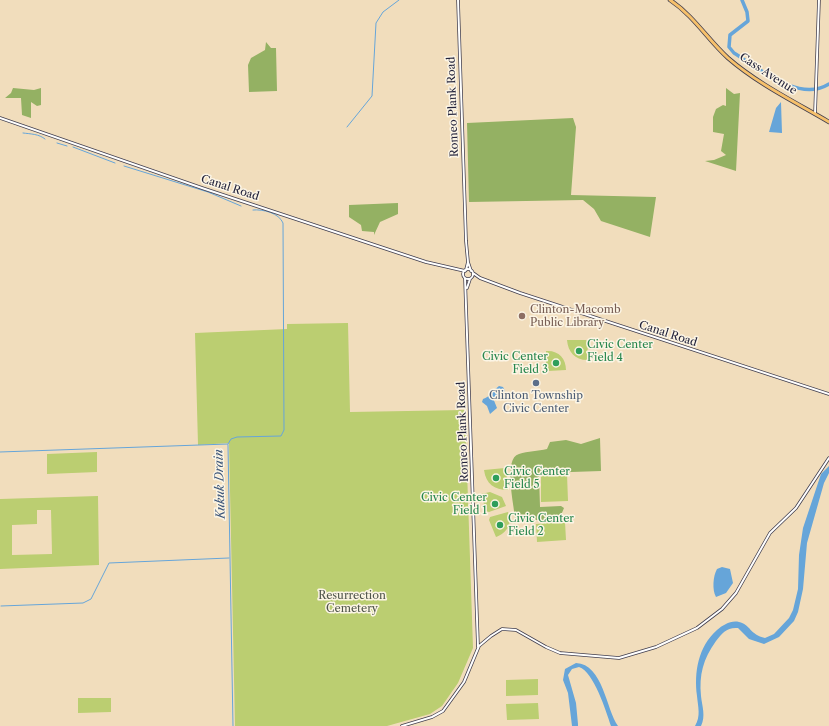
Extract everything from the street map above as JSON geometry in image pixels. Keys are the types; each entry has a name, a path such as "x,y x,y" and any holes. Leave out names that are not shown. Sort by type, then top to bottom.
{"main road":[{"name":"Cass Avenue","path":"670,0 688,14 726,56 743,71 829,122"}],"street":[{"name":"Romeo Plank Road","path":"458,0 466,241 468,262 472,272 467,288"},
{"path":"815,114 819,0"},
{"name":"Canal Road","path":"0,118 202,188 426,262 457,270 472,272 480,278 694,351 829,394"},
{"name":"Romeo Plank Road","path":"463,275 468,262"},
{"name":"Canal Road","path":"457,270 465,278 480,278"},
{"name":"Romeo Plank Road","path":"465,278 467,288 478,648"},
{"path":"402,726 432,717 445,708 464,682 478,648 497,632 509,628 560,653 619,658 656,647 691,631 711,618 733,598 749,572 766,539 774,528 796,508 829,458"}],"green space":[{"path":"266,42 271,48 276,48 277,91 249,92 248,65 251,58 265,50"},
{"path":"13,88 34,90 41,88 41,105 37,106 31,102 31,118 22,115 21,98 5,98 11,93"},
{"path":"726,88 734,94 740,93 736,171 705,161 714,160 726,155 721,151 724,134 713,132 713,117 716,109 723,105 726,106"},
{"path":"573,118 576,127 571,195 656,197 650,237 601,221 594,209 583,200 469,202 467,123"},
{"path":"398,203 398,214 380,222 374,235 374,232 362,231 361,225 349,217 349,205"},
{"name":"Resurrection Cemetery","path":"348,323 350,412 465,410 473,648 458,683 442,706 430,714 387,726 235,726 229,443 198,445 195,333 287,329 287,324"},
{"name":"Civic Center Field 4","path":"567,340 586,340 588,342 587,360 579,359 571,352"},
{"name":"Civic Center Field 3","path":"546,351 558,353 565,362 566,370 548,371 546,369"},
{"path":"600,438 601,471 542,473 539,475 540,507 561,506 564,508 559,520 517,520 515,518 510,473 511,464 514,457 522,453 547,449 550,442 566,440 581,444"},
{"path":"97,452 97,472 47,474 47,454"},
{"name":"Civic Center Field 5","path":"505,468 508,490 499,489 492,485 487,479 484,470"},
{"path":"567,474 568,501 541,502 541,475"},
{"name":"Civic Center Field 1","path":"490,492 502,497 506,506 489,512 486,511 481,494"},
{"path":"98,496 99,565 0,569 0,499","holes":["37,510 51,510 52,554 12,555 12,525 37,524"]},
{"name":"Civic Center Field 2","path":"508,512 510,520 508,527 503,533 496,537 489,520 490,517"},
{"path":"565,522 566,540 537,542 536,524"},
{"path":"538,679 538,695 506,696 506,680"},
{"path":"78,698 111,698 111,712 78,713"},
{"path":"538,703 539,719 507,720 506,704"}],"water":[{"path":"781,102 782,133 769,132 776,108"},
{"path":"499,386 503,387 505,391 493,398 497,408 490,414 487,406 482,402 483,399 488,397"},
{"path":"829,466 829,473 824,483 807,543 803,589 798,612 794,621 779,637 764,644 749,639 738,628 731,628 720,635 708,654 701,674 703,718 701,726 695,726 699,715 696,678 699,660 705,644 717,630 730,622 743,623 756,635 765,638 774,634 789,618 793,610 798,589 799,555 803,528 821,474"},
{"path":"722,567 730,569 733,583 726,593 716,597 714,587 715,575 717,569"},
{"path":"576,663 585,665 598,679 618,726 611,726 603,702 590,676 579,667 572,669 568,675 576,703 578,724 578,726 572,726 568,693 563,680 565,669"}],"waterway":[{"path":"347,127 372,96 376,23 383,12 399,0"},
{"path":"742,0 747,12 748,21 730,35 729,47 734,53 780,82 793,87 817,89 829,84"},
{"path":"23,133 38,135 45,139"},
{"path":"57,143 67,146"},
{"path":"73,147 115,163"},
{"path":"124,166 208,192 241,206"},
{"path":"228,444 231,439 237,437 281,436 284,430 283,223 278,217 270,212 253,210"},
{"name":"Kukuk Drain","path":"0,452 228,444"},
{"name":"Kukuk Drain","path":"228,445 233,726"},
{"path":"1,606 83,603 91,599 109,563 229,558"}],"place":[{"name":"Clinton-Macomb Public Library","path":"522,316"},
{"name":"Civic Center Field 4","path":"579,351"},
{"name":"Civic Center Field 3","path":"556,363"},
{"name":"Clinton Township Civic Center","path":"536,383"},
{"name":"Civic Center Field 5","path":"496,478"},
{"name":"Civic Center Field 1","path":"495,504"},
{"name":"Civic Center Field 2","path":"500,525"}]}
